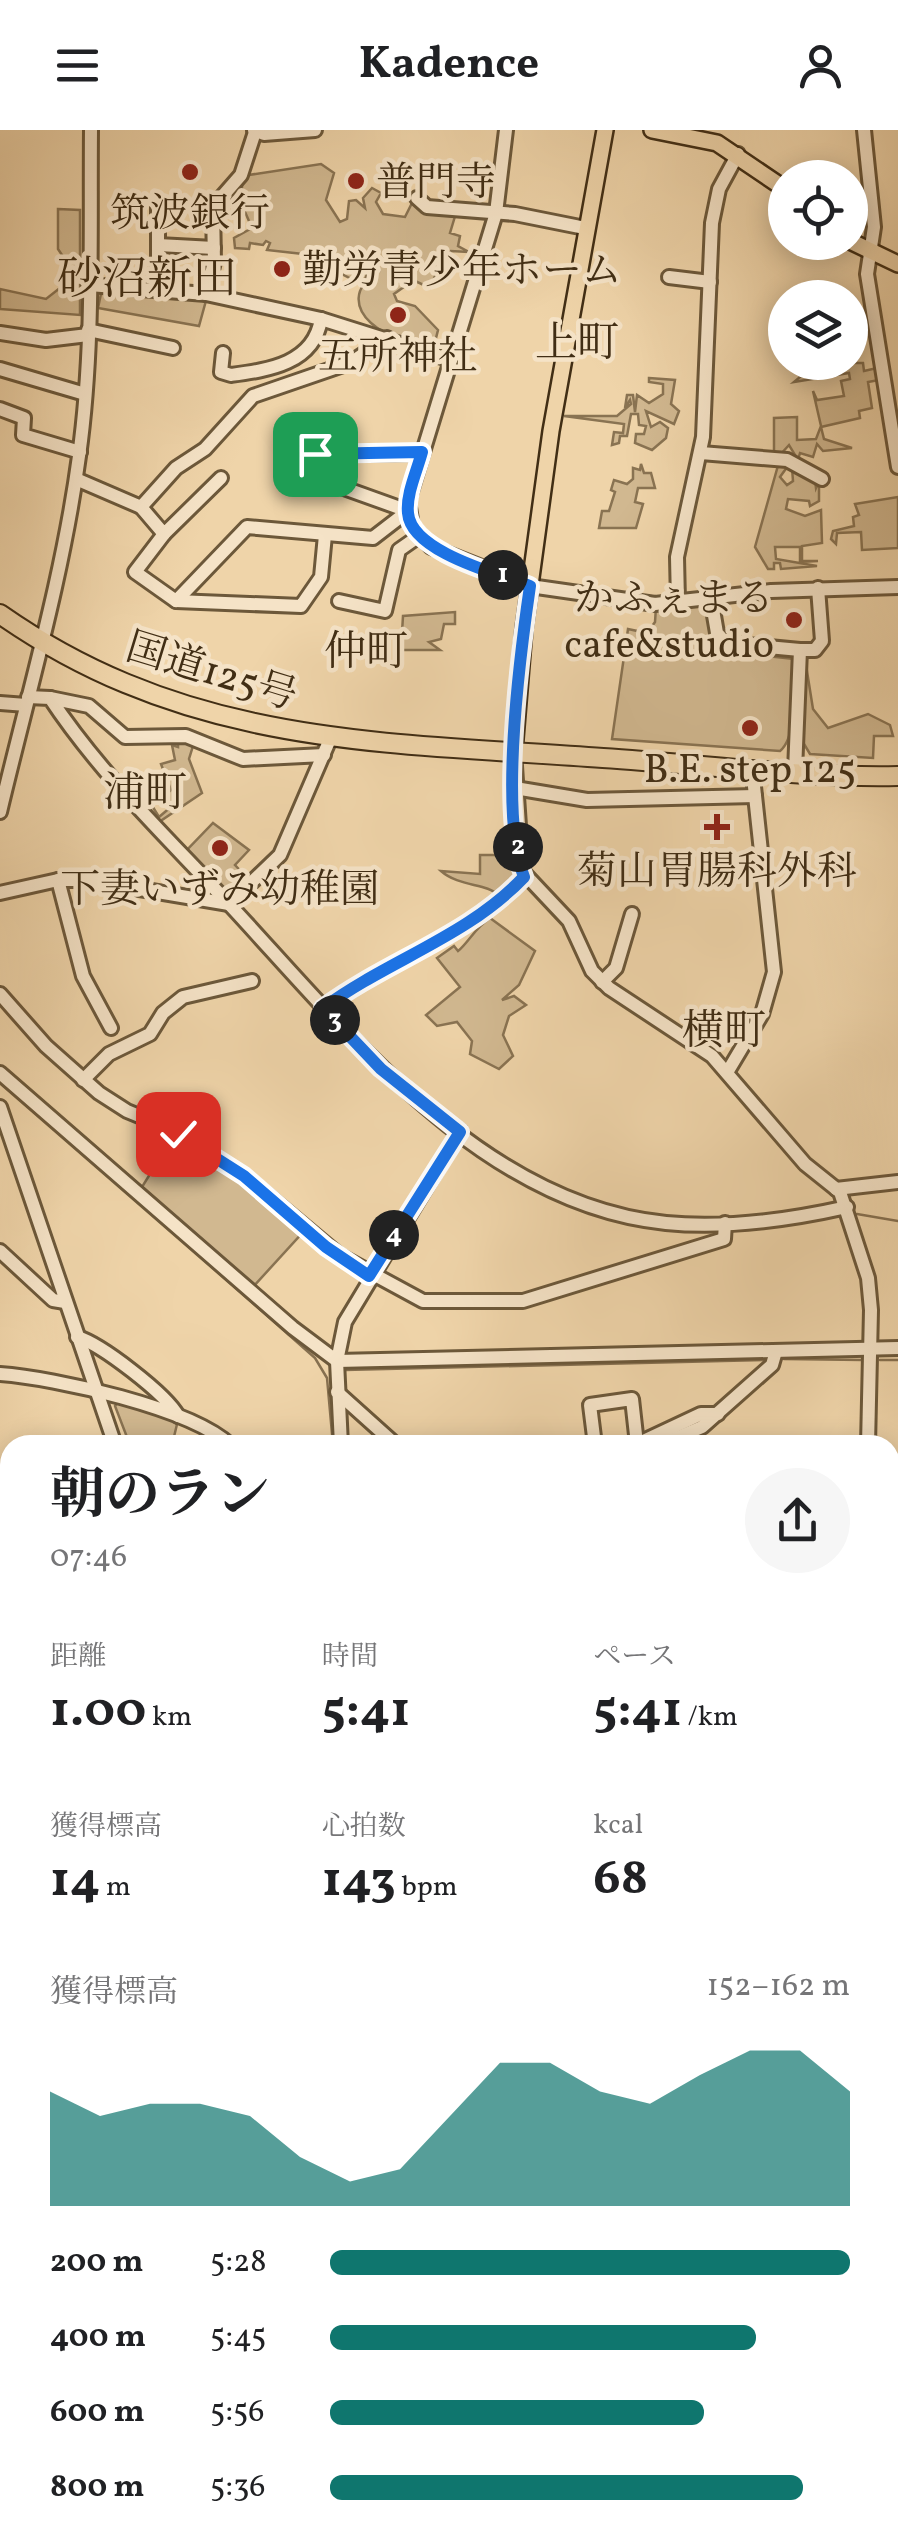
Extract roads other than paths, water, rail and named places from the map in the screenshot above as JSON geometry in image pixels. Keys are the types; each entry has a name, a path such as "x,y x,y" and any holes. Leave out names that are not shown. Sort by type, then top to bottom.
{"highway":[{"name":"国道125号","path":"0,614 42,642 170,701 327,747 514,751 898,776"}],"main road":[{"path":"514,751 530,586 584,228 605,130"},
{"path":"652,130 709,140 738,154 768,177"},
{"path":"868,253 898,264"}],"street":[{"path":"0,812 42,642 80,452 90,285 91,130"},
{"path":"206,294 214,248 214,207 241,175 255,131 315,130"},
{"path":"505,130 496,213 422,452 408,511 418,536 431,547 530,586 635,602 678,602 818,588 898,587"},
{"path":"864,130 867,160"},
{"path":"678,602 676,563 702,452 716,200 738,154"},
{"path":"868,167 873,214 868,246"},
{"path":"417,198 427,208 496,213 584,228"},
{"path":"158,203 158,290"},
{"path":"158,245 214,248"},
{"path":"868,260 898,467"},
{"path":"669,276 710,282"},
{"path":"90,285 206,294 321,319 450,360"},
{"path":"223,353 222,372 231,375 292,362 320,330 321,319"},
{"path":"0,333 46,340 88,333 173,348"},
{"path":"141,507 176,468 205,449 252,396 352,362 387,338"},
{"path":"0,369 85,394"},
{"path":"0,408 24,418 23,435 80,452"},
{"path":"294,455 422,452"},
{"path":"702,452 787,460 822,479"},
{"path":"221,478 164,534 135,572 176,601 300,606 321,577 325,535"},
{"path":"76,479 141,507 164,534"},
{"path":"330,483 408,511"},
{"path":"176,601 247,527 373,538 408,511"},
{"path":"339,601 385,612 399,550 418,536"},
{"path":"711,598 716,633 726,643 815,650 822,641 818,588"},
{"path":"795,771 800,650"},
{"path":"50,698 107,774 381,1069 514,1170 573,1199 666,1223 725,1223 847,1207"},
{"path":"0,703 50,698 89,706 130,738 186,736 243,758 327,747"},
{"path":"229,904 280,855 327,747"},
{"path":"514,751 518,854 524,877 569,922 602,982 684,1035 728,1072 789,1147 836,1189 847,1207 868,1278 868,1435"},
{"path":"728,1072 762,1014 774,976 752,768"},
{"path":"515,788 599,800 755,796"},
{"path":"323,1008 376,971 486,914 524,877"},
{"path":"0,893 58,880 126,884 229,904"},
{"path":"58,880 82,976 111,1028"},
{"path":"602,982 617,966 632,914"},
{"path":"82,1080 110,1054 155,1030 163,1013 183,997 252,981"},
{"path":"0,994 82,1080 117,1105 158,1122 244,1176 326,1247 369,1276 423,1301 523,1302 634,1264 706,1247 724,1239 725,1223"},
{"path":"0,1073 303,1337 338,1362 898,1348"},
{"path":"0,1106 111,1435"},
{"path":"340,1435 339,1338 369,1276 460,1132"},
{"path":"836,1189 898,1182"},
{"path":"0,1251 53,1300 65,1302"},
{"path":"77,1337 93,1343 150,1387 178,1416"},
{"path":"685,1435 702,1428 772,1365 776,1351"},
{"path":"0,1374 96,1393 178,1416 212,1435"},
{"path":"337,1392 385,1435"},
{"path":"594,1435 590,1405 632,1399 635,1435"},
{"path":"656,1435 701,1414 718,1414"}],"waterway":[{"path":"150,830 179,861"},
{"path":"272,961 375,1075 429,1117"},
{"path":"92,1161 315,1358 327,1378 332,1435"},
{"path":"494,1165 521,1181"},
{"path":"546,1194 580,1208"},
{"path":"857,1214 898,1221"},
{"path":"646,1225 667,1229"},
{"path":"784,1359 863,1360"},
{"path":"345,1370 768,1360"},
{"path":"880,1360 898,1360"}],"place":[{"name":"筑波銀行","path":"190,172"},
{"name":"普門寺","path":"356,181"},
{"name":"勤労青少年ホーム","path":"282,269"},
{"name":"五所神社","path":"398,315"},
{"name":"かふぇまる cafe&studio","path":"794,620"},
{"name":"B.E. step 125","path":"750,728"},
{"name":"菊山胃腸科外科","path":"717,827"},
{"name":"下妻いずみ幼稚園","path":"220,848"}],"district":[{"name":"砂沼新田","path":"147,277"},
{"name":"上町","path":"577,341"},
{"name":"仲町","path":"366,650"},
{"name":"浦町","path":"145,791"},
{"name":"横町","path":"724,1029"}]}
